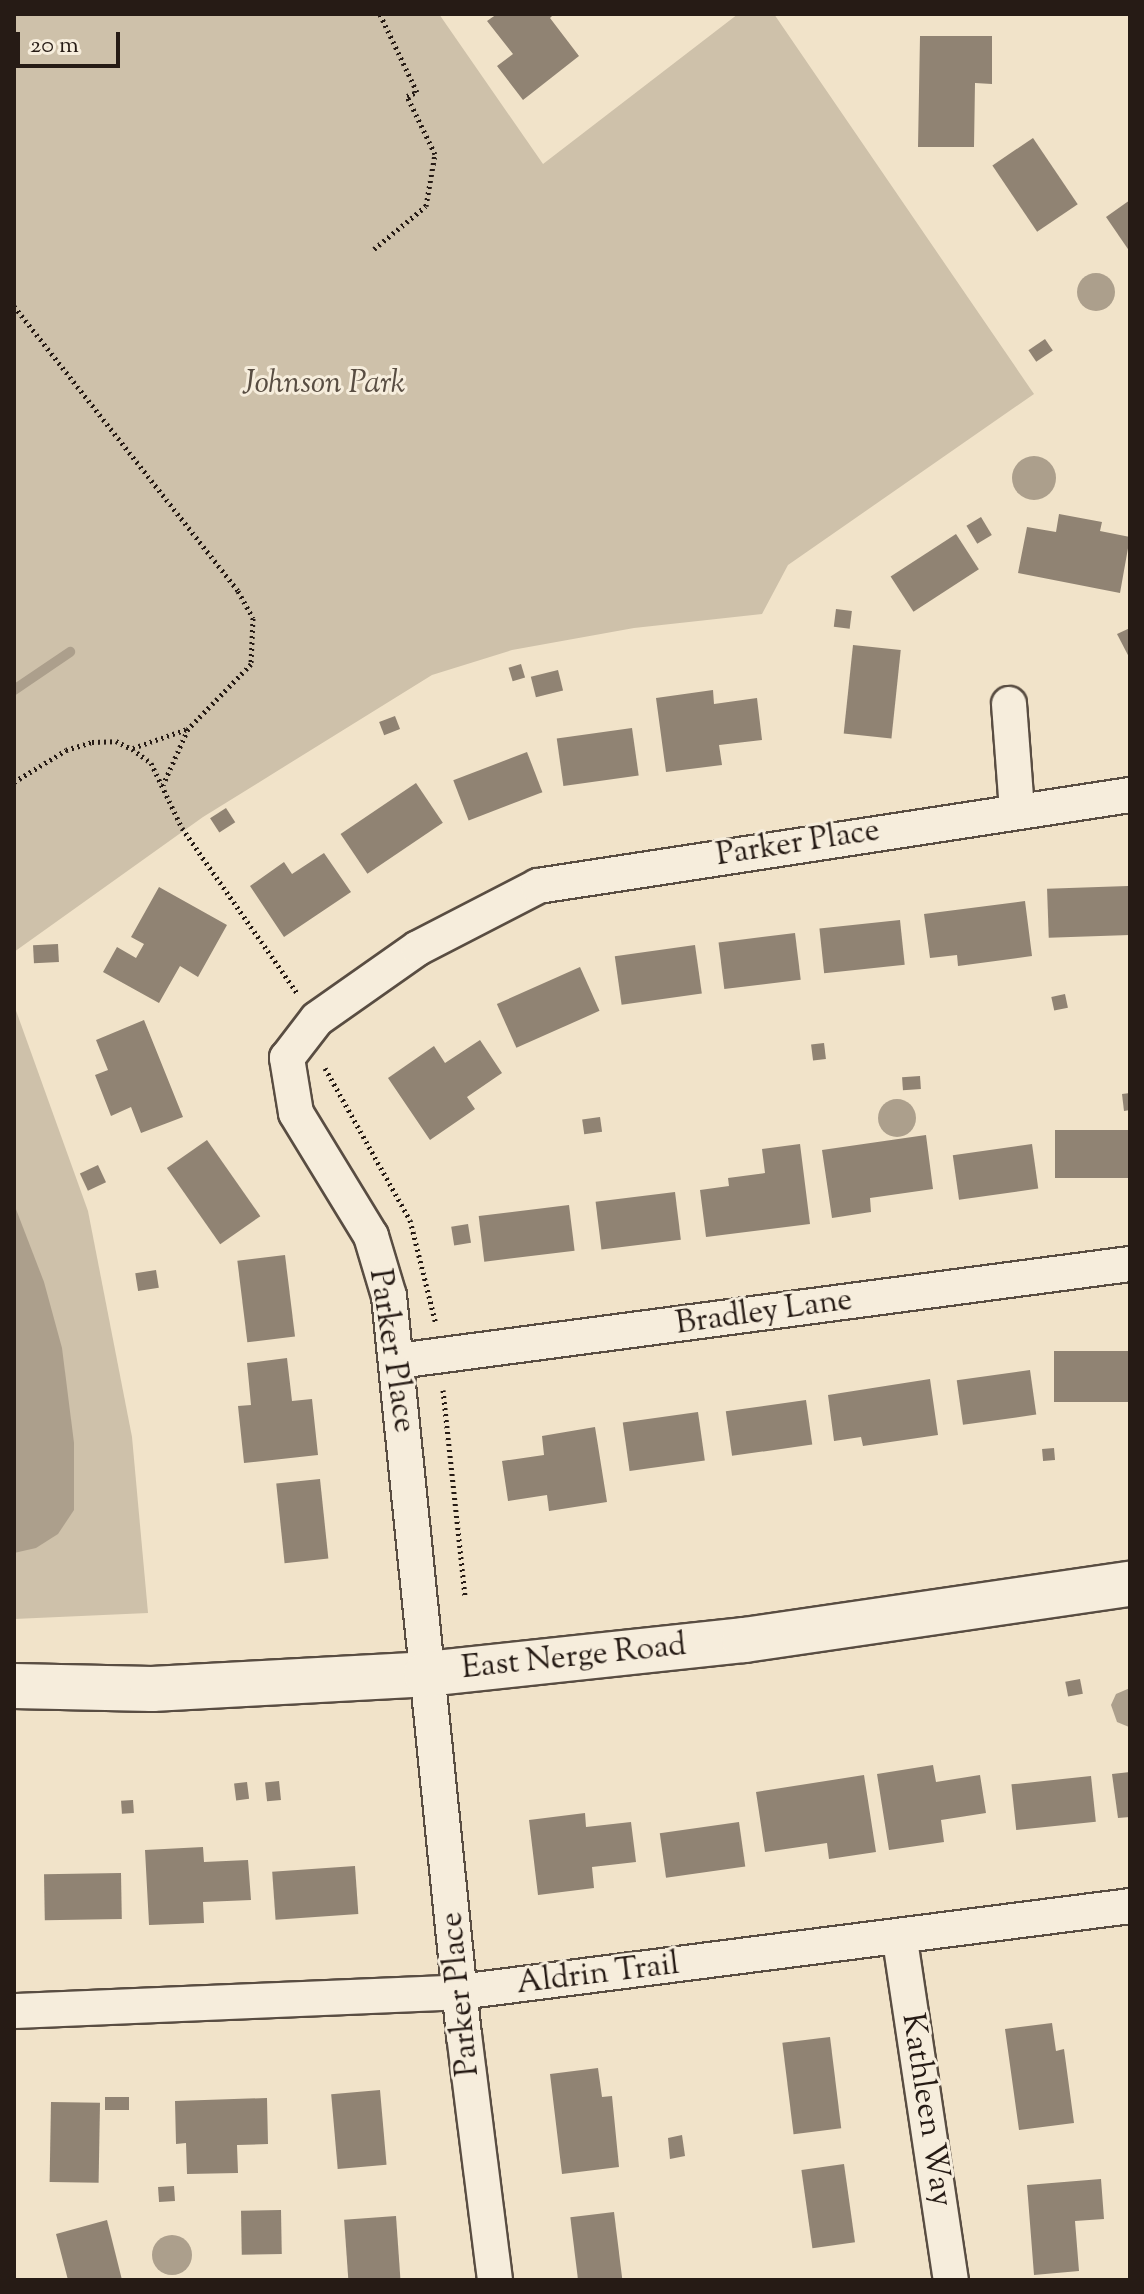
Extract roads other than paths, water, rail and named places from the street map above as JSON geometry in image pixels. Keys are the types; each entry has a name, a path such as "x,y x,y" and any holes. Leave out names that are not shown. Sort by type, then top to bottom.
{"main road":[{"name":"East Nerge Road","path":"14,1686 152,1689 426,1674 744,1640 1130,1584"}],"street":[{"path":"1009,704 1017,810"},
{"name":"Parker Place","path":"495,2280 460,1992 389,1296 371,1236 296,1113 287,1058 317,1019 418,948 538,886 1130,795"},
{"name":"Bradley Lane","path":"398,1361 1130,1264"},
{"name":"Aldrin Trail","path":"14,2011 460,1992 900,1940 1130,1906"},
{"name":"Kathleen Way","path":"900,1940 951,2280"}],"waterway":[{"path":"14,690 70,652"}],"park label":[{"name":"Johnson Park","path":"324,384"}]}
